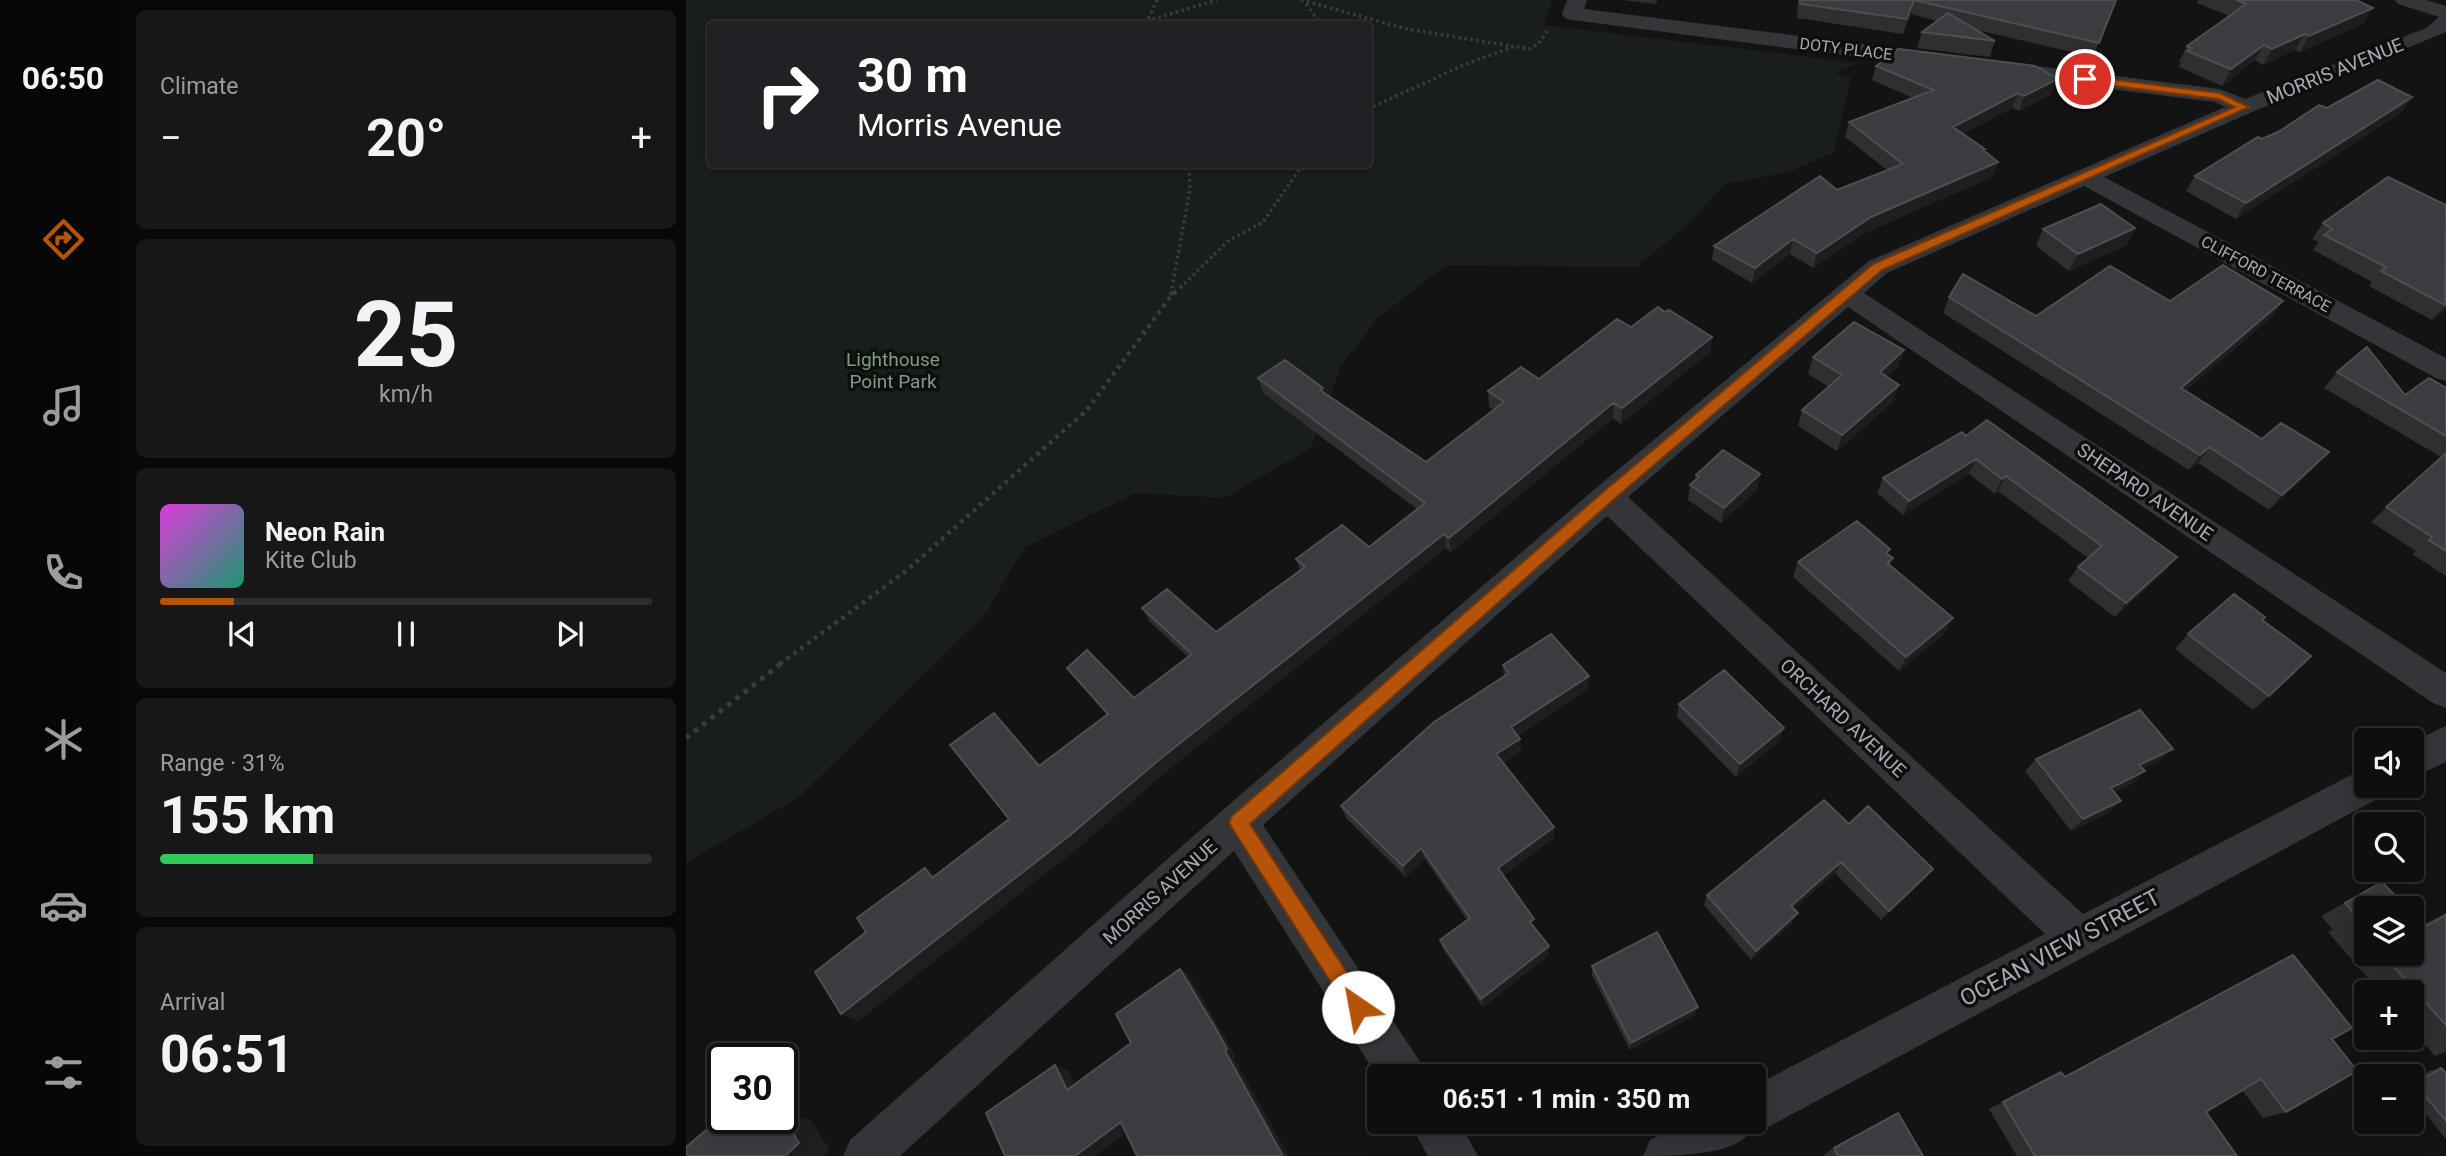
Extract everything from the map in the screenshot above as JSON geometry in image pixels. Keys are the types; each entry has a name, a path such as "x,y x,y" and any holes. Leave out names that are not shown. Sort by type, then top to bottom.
{"street":[{"path":"2405,0 2446,13"},
{"name":"DOTY PLACE","path":"1574,7 1958,63"},
{"name":"MORRIS AVENUE","path":"866,1156 1238,822 1607,497 1878,267 2244,107 2433,32 2446,22"},
{"path":"1986,67 2220,96 2244,107"},
{"name":"CLIFFORD TERRACE","path":"2086,177 2446,371"},
{"name":"SHEPARD AVENUE","path":"1845,293 2446,692"},
{"name":"ORCHARD AVENUE","path":"1607,497 2079,938"},
{"path":"2424,755 2446,743"},
{"name":"OCEAN VIEW STREET","path":"1766,1104 2354,792"},
{"path":"1238,822 1395,1064"},
{"path":"1440,1134 1455,1156"},
{"path":"1666,1156 1708,1134"}],"path":[{"path":"1148,21 1157,0"},
{"path":"1153,21 1217,0"},
{"path":"1301,0 1407,29 1529,49 1538,44 1544,33 1574,7"},
{"path":"1306,3 1319,21"},
{"path":"1372,107 1453,70 1515,46"},
{"path":"1171,296 1190,189 1189,168"},
{"path":"686,738 750,686 906,571 1087,410 1171,296 1228,241 1263,222 1300,168"}],"green space":[{"name":"Lighthouse Point Park","path":"686,0 1552,0 1544,25 1858,63 1835,73 1851,77 1834,152 1790,172 1725,184 1692,220 1637,267 1446,265 1378,318 1341,366 1311,448 1224,498 1135,493 1024,548 986,613 799,797 686,863"}],"building":[{"path":"1800,0 1914,0 1907,19 1800,4"},
{"path":"1914,0 2116,0 2099,43"},
{"path":"2236,0 2356,0 2373,8 2272,49 2264,45 2231,69 2187,51 2191,48 2187,46 2246,4"},
{"path":"1948,13 1995,41 1922,32"},
{"path":"1899,49 2035,66 2058,79 2024,96 2018,93 1953,127 1985,149 1983,150 1998,162 1871,217 1817,253 1793,239 1755,268 1714,246 1820,176 1837,190 1903,164 1849,122 1934,90 1876,66"},
{"path":"2378,80 2412,97 2246,203 2195,176 2258,137 2262,139 2280,131 2319,105 2327,108"},
{"path":"2388,177 2446,205 2445,305 2381,271 2386,267 2324,235 2332,229 2323,223"},
{"path":"2101,204 2135,228 2078,254 2043,229"},
{"path":"2223,265 2283,301 2181,388 2262,439 2281,423 2329,452 2282,495 2209,447 2200,455 1949,297 1963,274 2036,316 2110,266 2170,301"},
{"path":"1658,307 1665,312 1669,310 1712,337 1622,408 1613,403 1449,538 1444,534 1160,759 1069,836 841,1014 815,972 866,932 857,918 925,868 932,878 1009,819 950,745 994,713 1039,766 1108,714 1067,668 1087,650 1134,698 1192,654 1142,608 1167,589 1216,632 1305,567 1296,559 1342,525 1369,547 1425,503 1258,378 1285,360 1323,388 1320,390 1426,462 1504,402 1488,391 1521,367 1539,379 1617,319 1631,327"},
{"path":"1854,322 1904,350 1880,372 1899,385 1842,435 1802,410 1842,375 1813,357"},
{"path":"2367,347 2405,395 2429,378 2446,388 2446,436 2337,372"},
{"path":"1987,420 2177,557 2126,603 2078,567 2102,546 2006,476 2002,479 1976,459 1909,501 1883,478 1962,432 1966,436"},
{"path":"1723,450 1760,474 1724,508 1690,485 1699,477 1696,475"},
{"path":"2446,453 2446,551 2429,540 2432,537 2386,507"},
{"path":"1857,521 1890,549 1886,553 1893,558 1887,563 1953,618 1906,657 1798,562"},
{"path":"2234,594 2265,617 2262,620 2311,656 2269,696 2188,634"},
{"path":"1551,634 1589,676 1511,727 1520,739 1496,754 1554,827 1498,868 1534,919 1530,922 1549,946 1481,999 1440,940 1470,918 1421,848 1403,866 1341,806 1434,722 1509,673 1503,665"},
{"path":"1724,670 1784,728 1740,764 1679,704"},
{"path":"2140,710 2173,749 2139,765 2145,771 2111,788 2121,801 2083,819 2036,759"},
{"path":"1824,800 1849,824 1868,806 1933,869 1889,911 1841,862 1791,906 1798,913 1756,951 1707,895"},
{"path":"2382,882 2395,896 2357,896"},
{"path":"2354,898 2354,914 2345,903"},
{"path":"2446,915 2446,1025 2424,1001 2424,980 2405,980 2393,966 2424,966 2424,927"},
{"path":"1657,932 1698,1007 1631,1043 1592,966"},
{"path":"2293,955 2352,1028 2332,1039 2354,1067 2354,1073 2286,1112 2261,1079 2206,1112 2237,1156 2035,1156 2003,1102 2061,1072 2065,1077"},
{"path":"1180,969 1216,1029 1227,1049 1225,1051 1283,1156 1137,1156 1121,1122 1075,1156 1005,1156 986,1113 1055,1065 1067,1090 1131,1043 1116,1014"},
{"path":"2441,1068 2446,1073 2446,1121 2424,1095 2424,1078"},
{"path":"1898,1113 1923,1156 1838,1156 1834,1148"},
{"path":"707,1129 707,1134 793,1134 799,1143 785,1156 686,1156 686,1147"}],"route":[{"path":"1358,1007 1238,822 1607,497 1878,267 2244,107 2220,96 2085,79"}]}
